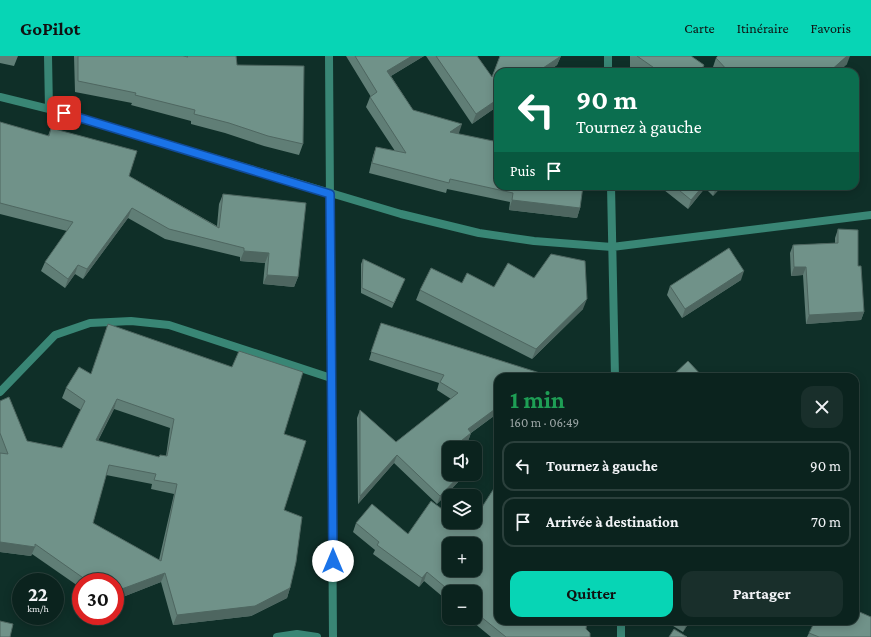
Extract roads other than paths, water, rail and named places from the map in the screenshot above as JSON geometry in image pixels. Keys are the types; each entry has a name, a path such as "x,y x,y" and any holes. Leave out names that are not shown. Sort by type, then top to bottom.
{"street":[{"path":"48,56 49,109"},
{"path":"329,56 334,637"},
{"path":"608,56 608,68"},
{"path":"0,96 49,109 401,214 479,233 534,241 612,247 871,215"},
{"path":"611,190 615,373"},
{"path":"0,392 55,335 90,324 131,321 169,324 331,378"},
{"path":"621,625 621,637"},
{"path":"277,637 297,634 317,637"}]}
